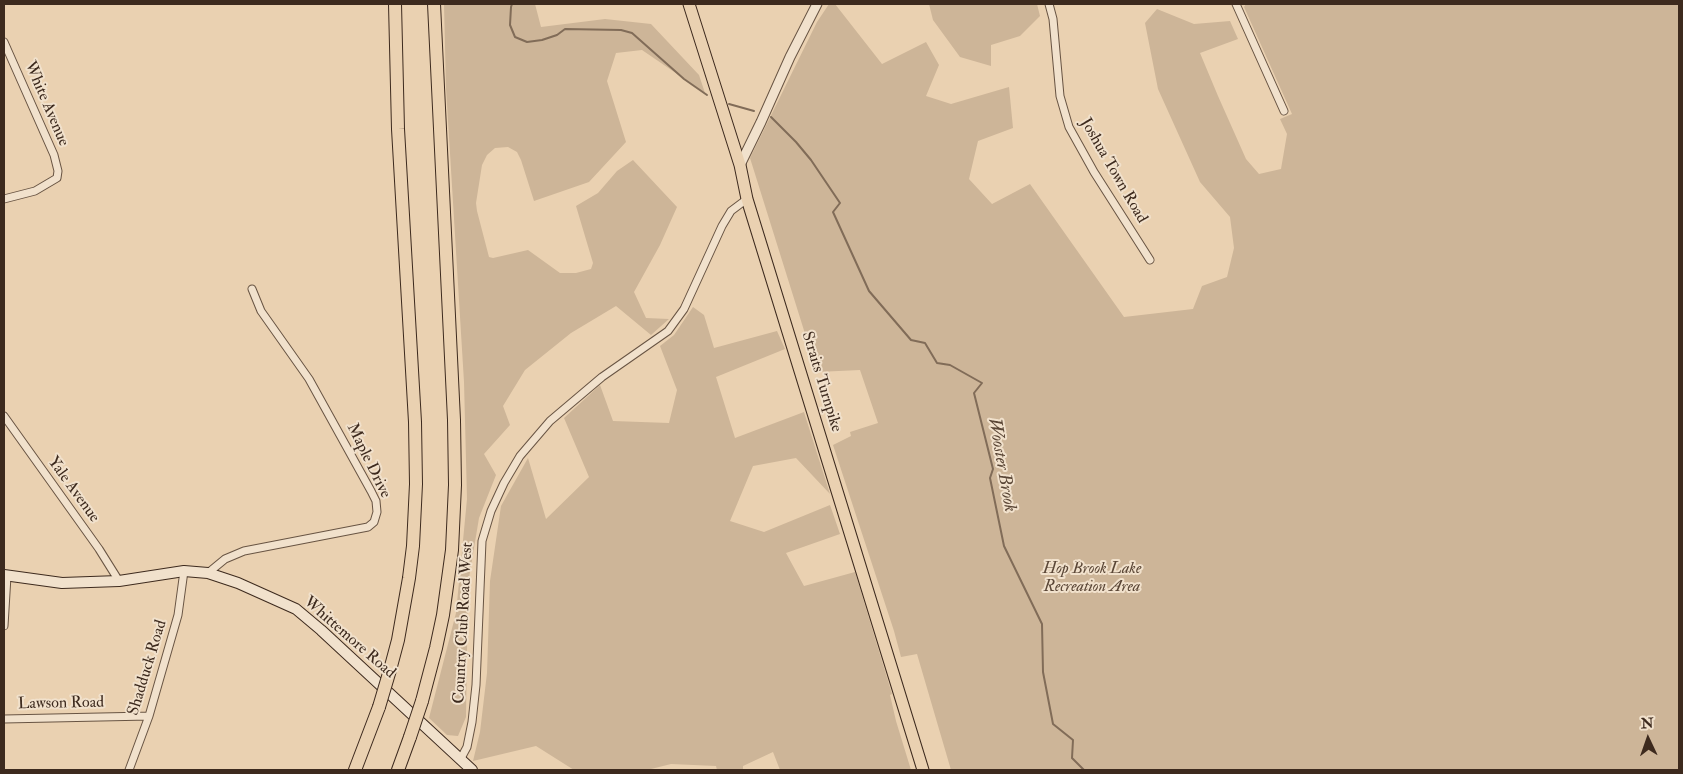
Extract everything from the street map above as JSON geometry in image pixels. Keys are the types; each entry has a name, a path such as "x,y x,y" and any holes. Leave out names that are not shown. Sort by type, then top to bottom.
{"highway":[{"path":"355,770 379,707 398,640 413,538 416,484 413,391 398,129 395,4"},
{"path":"398,770 422,701 443,615 452,550 456,485 434,4"}],"main road":[{"name":"Straits Turnpike","path":"689,4 740,165 747,199 923,770"},
{"name":"Whittemore Road","path":"6,576 62,583 119,581 184,572 208,574 238,583 296,610 355,660 472,770"}],"street":[{"path":"740,165 817,4"},
{"name":"Joshua Town Road","path":"1049,4 1053,19 1060,96 1069,127 1094,172 1150,260"},
{"path":"1236,4 1284,111"},
{"name":"White Avenue","path":"4,42 54,155 58,171 57,178 35,191 4,200"},
{"name":"Country Club Road West","path":"460,760 467,747 475,694 482,541 491,511 504,483 520,456 550,421 602,376 668,331 684,309 722,226 731,211 747,199"},
{"name":"Maple Drive","path":"208,574 225,559 244,551 368,526 374,522 377,512 376,501 371,491 309,379 261,311 252,289"},
{"name":"Yale Avenue","path":"4,416 99,549 119,581"},
{"name":"Shadduck Road","path":"129,770 149,716 178,615 184,572"},
{"path":"4,626 6,576"},
{"name":"Lawson Road","path":"4,719 149,716"}],"green space":[{"path":"444,4 535,4 541,27 605,19 651,24 699,75 705,93 642,50 616,53 607,81 626,142 589,182 534,201 517,152 508,147 495,148 487,155 482,165 476,203 489,257 493,258 528,250 560,273 576,273 591,269 593,263 576,206 598,193 617,171 633,160 677,207 660,245 634,292 646,318 669,319 651,335 616,306 571,333 525,370 503,406 510,425 484,454 496,475 479,518 468,584 466,717 458,736 447,735 429,718 456,613 467,499 464,382 446,88"},
{"name":"Hop Brook Lake Recreation Area","path":"829,4 835,4 882,64 926,42 939,65 926,96 951,104 1009,87 1013,128 978,141 969,179 992,204 1030,184 1124,317 1193,309 1202,286 1227,277 1234,248 1230,217 1200,182 1158,89 1145,23 1157,9 1194,24 1230,21 1238,39 1200,53 1246,159 1259,174 1281,169 1287,134 1280,119 1292,114 1244,7 1246,4 1679,4 1679,770 951,770 917,654 901,657 833,445 851,436 850,432 878,423 860,370 817,372 750,158 817,22"},
{"path":"929,4 1037,4 1040,16 1020,36 991,45 991,66 960,57 933,20"},
{"path":"693,307 704,315 714,348 777,331 785,349 716,377 735,438 804,412 830,494 796,458 753,466 730,521 764,532 830,505 840,534 786,553 804,586 855,572 892,694 890,695 896,721 911,770 780,770 773,752 743,766 743,770 717,770 716,766 671,764 647,770 574,770 536,746 473,761 480,732 487,673 490,581 501,506 528,458 546,519 589,477 564,418 600,385 613,421 669,423 677,390 660,346 674,335"}],"waterway":[{"name":"Wooster Brook","path":"512,4 510,25 515,37 527,42 542,40 557,35 565,29 621,30 632,33 684,79 707,95"},
{"name":"Wooster Brook","path":"729,104 754,111"},
{"name":"Wooster Brook","path":"771,117 811,160 840,203 833,212 869,291 911,340 925,343 937,363 950,365 982,383 974,393 993,469 990,478 1004,546 1042,624 1043,672 1053,724 1073,740 1072,758 1084,770"}]}
